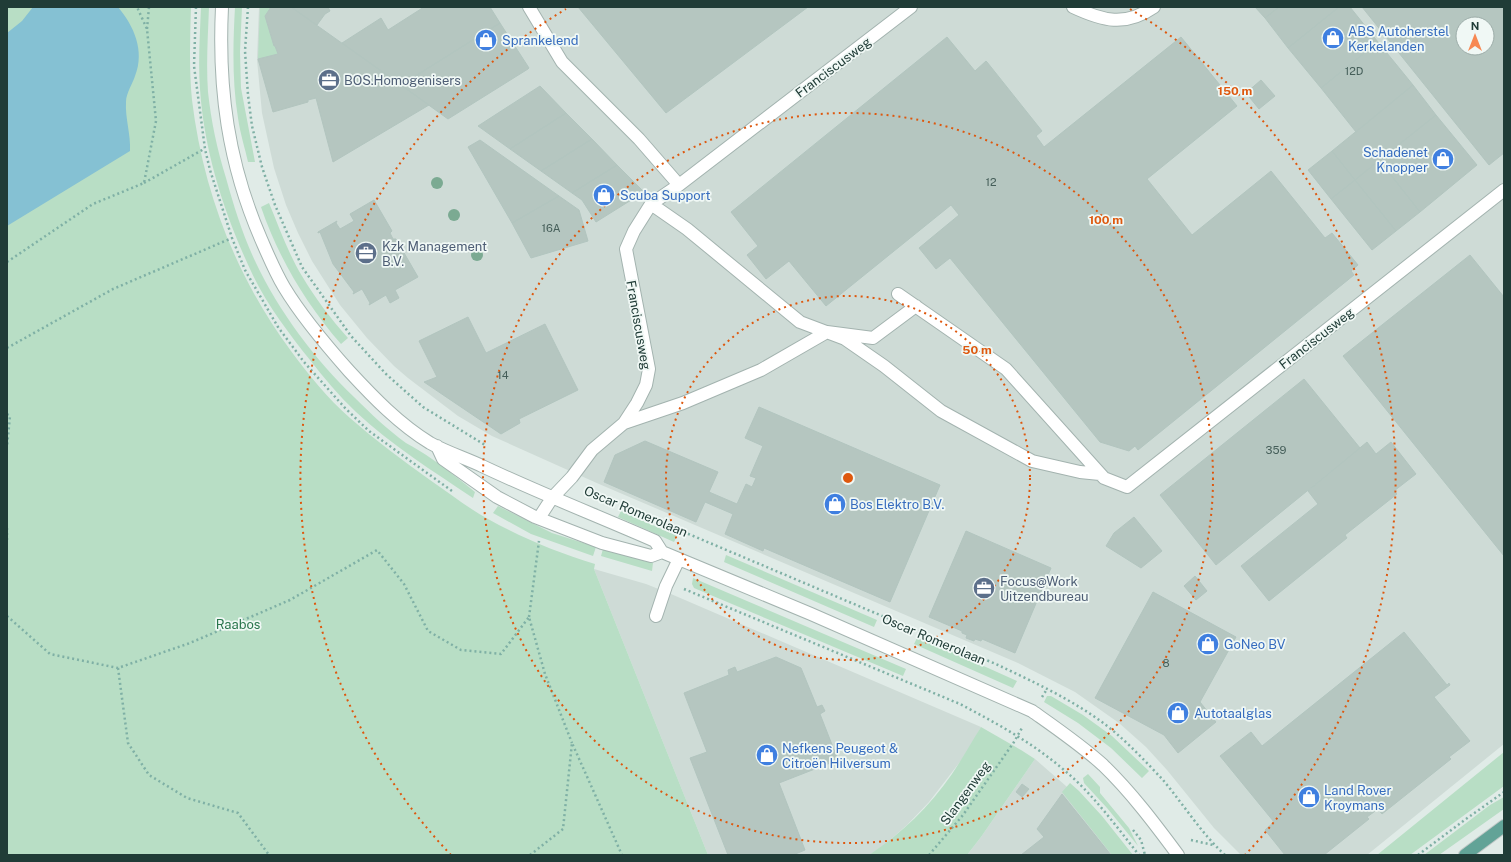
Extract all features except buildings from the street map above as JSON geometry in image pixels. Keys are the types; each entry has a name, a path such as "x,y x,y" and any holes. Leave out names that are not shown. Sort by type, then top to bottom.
{"main road":[{"path":"1464,855 1504,826"}],"street":[{"name":"Oscar Romerolaan","path":"222,7 221,69 228,133 244,197 274,268 295,304 330,350 381,405 431,444 552,498 655,541 662,552 819,617 1032,710 1103,765 1136,801 1178,855"},
{"path":"529,7 562,62 639,139 679,185"},
{"name":"Franciscusweg","path":"539,518 552,498 572,477 592,450 624,423 638,403 646,385 649,369 626,249 634,231 651,204 679,185 911,7"},
{"path":"1073,7 1100,18 1112,20 1135,17 1154,7"},
{"name":"Franciscusweg","path":"1100,474 1104,478 1127,487 1504,190"},
{"path":"651,204 687,229 800,322 845,339 884,366 941,411 1032,461 1080,472 1100,474"},
{"path":"898,294 1006,369 1100,474"},
{"path":"624,423 683,403 761,370 827,332 873,338 916,306"},
{"name":"Oscar Romerolaan","path":"437,446 443,459 497,497 539,518 602,543 651,556 662,552"},
{"path":"656,616 666,586 679,559"},
{"name":"Oscar Romerolaan","path":"1164,836 1187,855"}],"path":[{"path":"136,7 147,29"},
{"path":"144,183 156,121 147,29 149,7"},
{"path":"248,7 245,51 252,126 262,167 275,206 302,267 351,336 386,374 423,407 486,446"},
{"path":"7,262 93,204 144,183 205,149"},
{"path":"7,348 113,289 232,238"},
{"path":"7,414 10,416 7,447"},
{"name":"Oscar Romerolaan","path":"663,523 998,665 1047,689 1084,711 1118,735 1163,781 1214,845 1225,855"},
{"path":"7,528 7,543"},
{"path":"538,541 529,617 545,674 572,743 622,855"},
{"path":"7,616 50,654 118,668 190,643 290,600 377,550 404,584 428,631 461,650 501,654 529,617"},
{"path":"118,668 128,743 149,775 187,798 238,813 269,855"},
{"name":"Slangenweg","path":"929,855 963,815 1014,742"},
{"path":"530,855 563,829 572,743"},
{"path":"1418,855 1504,792"}],"shaded area":[{"path":"259,7 1504,7 1504,744 1367,855 1241,855 1214,828 1167,770 1146,747 1119,723 1075,692 1018,663 599,484 492,436 458,416 394,366 367,338 340,305 312,261 286,205 274,168 262,113 257,60"},
{"path":"594,569 646,584 671,594 981,727 966,754 929,802 907,825 883,846 869,855 708,855"},
{"path":"1035,759 1066,786 1125,855 967,855"}],"green space":[{"name":"Raabos","path":"7,7 191,7 191,88 197,134 204,167 225,232 238,263 271,323 304,368 334,403 359,426 399,457 488,519 540,544 595,564 594,569 708,855 7,855"},
{"path":"201,7 209,7 207,60 208,92 217,146 239,221 251,253 265,281 275,299 299,334 340,383 393,433 438,463 475,492 473,498 383,436 350,406 326,380 301,349 262,293 241,248 224,204 206,135 200,89 199,58"},
{"path":"235,7 242,7 240,52 241,88 255,162 248,162 236,104 234,62"},
{"path":"260,7 271,7 265,16 278,54 258,59"},
{"path":"269,203 288,249 302,276 335,323 348,338 341,344 316,313 285,262 261,207"},
{"path":"498,506 552,533 596,547 593,556 531,534 493,513"},
{"path":"621,511 677,536 674,542 618,517"},
{"path":"603,549 653,563 652,571 601,556"},
{"path":"726,555 877,620 874,627 724,562"},
{"path":"693,578 906,669 903,676 694,588 692,584"},
{"path":"917,638 928,641 1017,681 1013,688 914,644"},
{"path":"1047,696 1051,696 1083,715 1112,736 1149,771 1142,778 1111,748 1078,723 1044,702"},
{"path":"981,727 1035,759 967,855 869,855 904,829 925,808 952,774"},
{"path":"1504,752 1504,786 1410,855 1377,855"},
{"path":"1088,774 1100,787 1100,793 1129,828 1138,846 1084,783 1083,778"},
{"path":"1070,783 1102,816 1133,855 1112,855 1062,792"},
{"path":"1504,797 1504,809 1439,855 1424,855 1490,805"}],"water":[{"path":"33,7 118,7 124,14 136,39 139,57 138,67 126,99 130,151 7,226 7,33 22,21"}],"place":[{"name":"ABS Autoherstel Kerkelanden","path":"1333,38"},
{"name":"Sprankelend","path":"486,40"},
{"name":"BOS.Homogenisers","path":"329,80"},
{"name":"Schadenet Knopper","path":"1443,159"},
{"name":"Scuba Support","path":"604,195"},
{"name":"Kzk Management B.V.","path":"366,253"},
{"name":"Bos Elektro B.V.","path":"835,504"},
{"name":"Focus@Work Uitzendbureau","path":"984,588"},
{"name":"GoNeo BV","path":"1208,644"},
{"name":"Autotaalglas","path":"1178,713"},
{"name":"Nefkens Peugeot & Citroën Hilversum","path":"767,755"},
{"name":"Land Rover Kroymans","path":"1309,797"}]}
